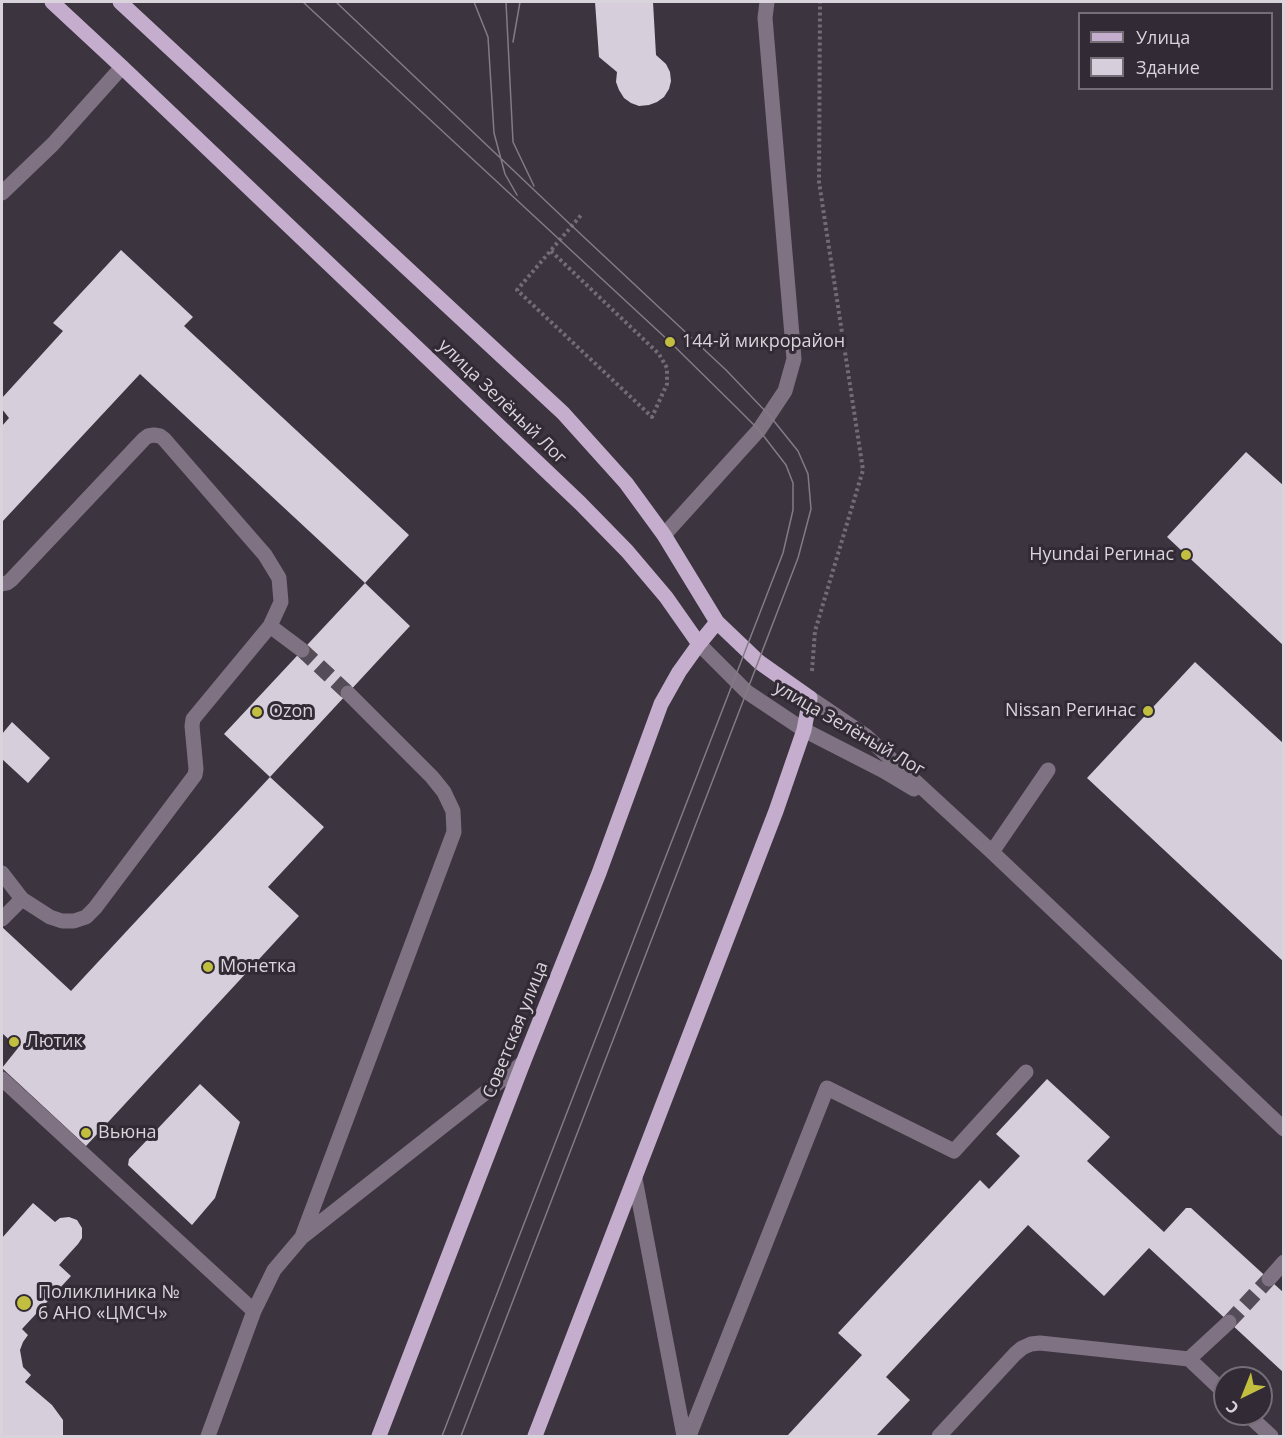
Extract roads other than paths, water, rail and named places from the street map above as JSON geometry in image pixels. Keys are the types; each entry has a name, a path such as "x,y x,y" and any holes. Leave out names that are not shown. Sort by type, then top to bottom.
{"main road":[{"name":"улица Зелёный Лог","path":"52,2 580,503 660,589 699,644"},
{"name":"улица Зелёный Лог","path":"120,2 563,413 626,483 664,535 717,622 759,662 810,698"},
{"name":"Советская улица","path":"379,1437 599,873 661,704 679,672 717,622"},
{"path":"536,1437 776,811 804,730 810,698"}],"street":[{"path":"664,535 759,430 785,391 794,359 765,18 767,2"},
{"path":"2,193 53,144 123,67"},
{"path":"2,584 11,580 144,439 154,435 164,439 265,555 279,578 280,602 270,626 195,716 192,726 195,775 86,917 74,921 62,921 50,917 22,899 2,873"},
{"path":"270,626 302,650"},
{"name":"улица Зелёный Лог","path":"699,644 747,692 804,730 884,771 940,804"},
{"path":"302,1237 454,832 453,811 444,792 432,777 348,693"},
{"name":"улица Зелёный Лог","path":"810,698 866,736 1284,1129"},
{"path":"992,852 1048,770"},
{"path":"2,919 22,899"},
{"path":"208,1437 254,1311 274,1270 302,1237 523,1063"},
{"path":"686,1437 827,1088 954,1151 1026,1072"},
{"path":"2,1079 254,1311"},
{"path":"635,1179 686,1437"},
{"path":"1269,1279 1284,1262"},
{"path":"1189,1359 1229,1322"},
{"path":"939,1437 1015,1354 1031,1344 1040,1343 1189,1359 1213,1382"},
{"path":"1259,1426 1270,1437"}],"tunnel":[{"path":"302,650 348,693"},
{"path":"1229,1322 1269,1279"}],"tram line":[{"path":"303,2 670,342 759,430 786,465 793,483 793,510 783,553 442,1436"},
{"path":"336,2 726,370 769,415 798,451 808,474 811,509 798,558 461,1436"},
{"path":"474,2 488,37 494,133 505,174 517,195"},
{"path":"506,2 513,142 534,186"},
{"path":"513,42 520,2"}],"place":[{"name":"144-й микрорайон","path":"670,342"},
{"name":"Hyundai Регинас","path":"1186,555"},
{"name":"Nissan Регинас","path":"1148,711"},
{"name":"Ozon","path":"257,712"},
{"name":"Монетка","path":"208,967"},
{"name":"Лютик","path":"14,1042"},
{"name":"Вьюна","path":"86,1133"},
{"name":"Поликлиника № 6 АНО «ЦМСЧ»","path":"24,1303"}]}
